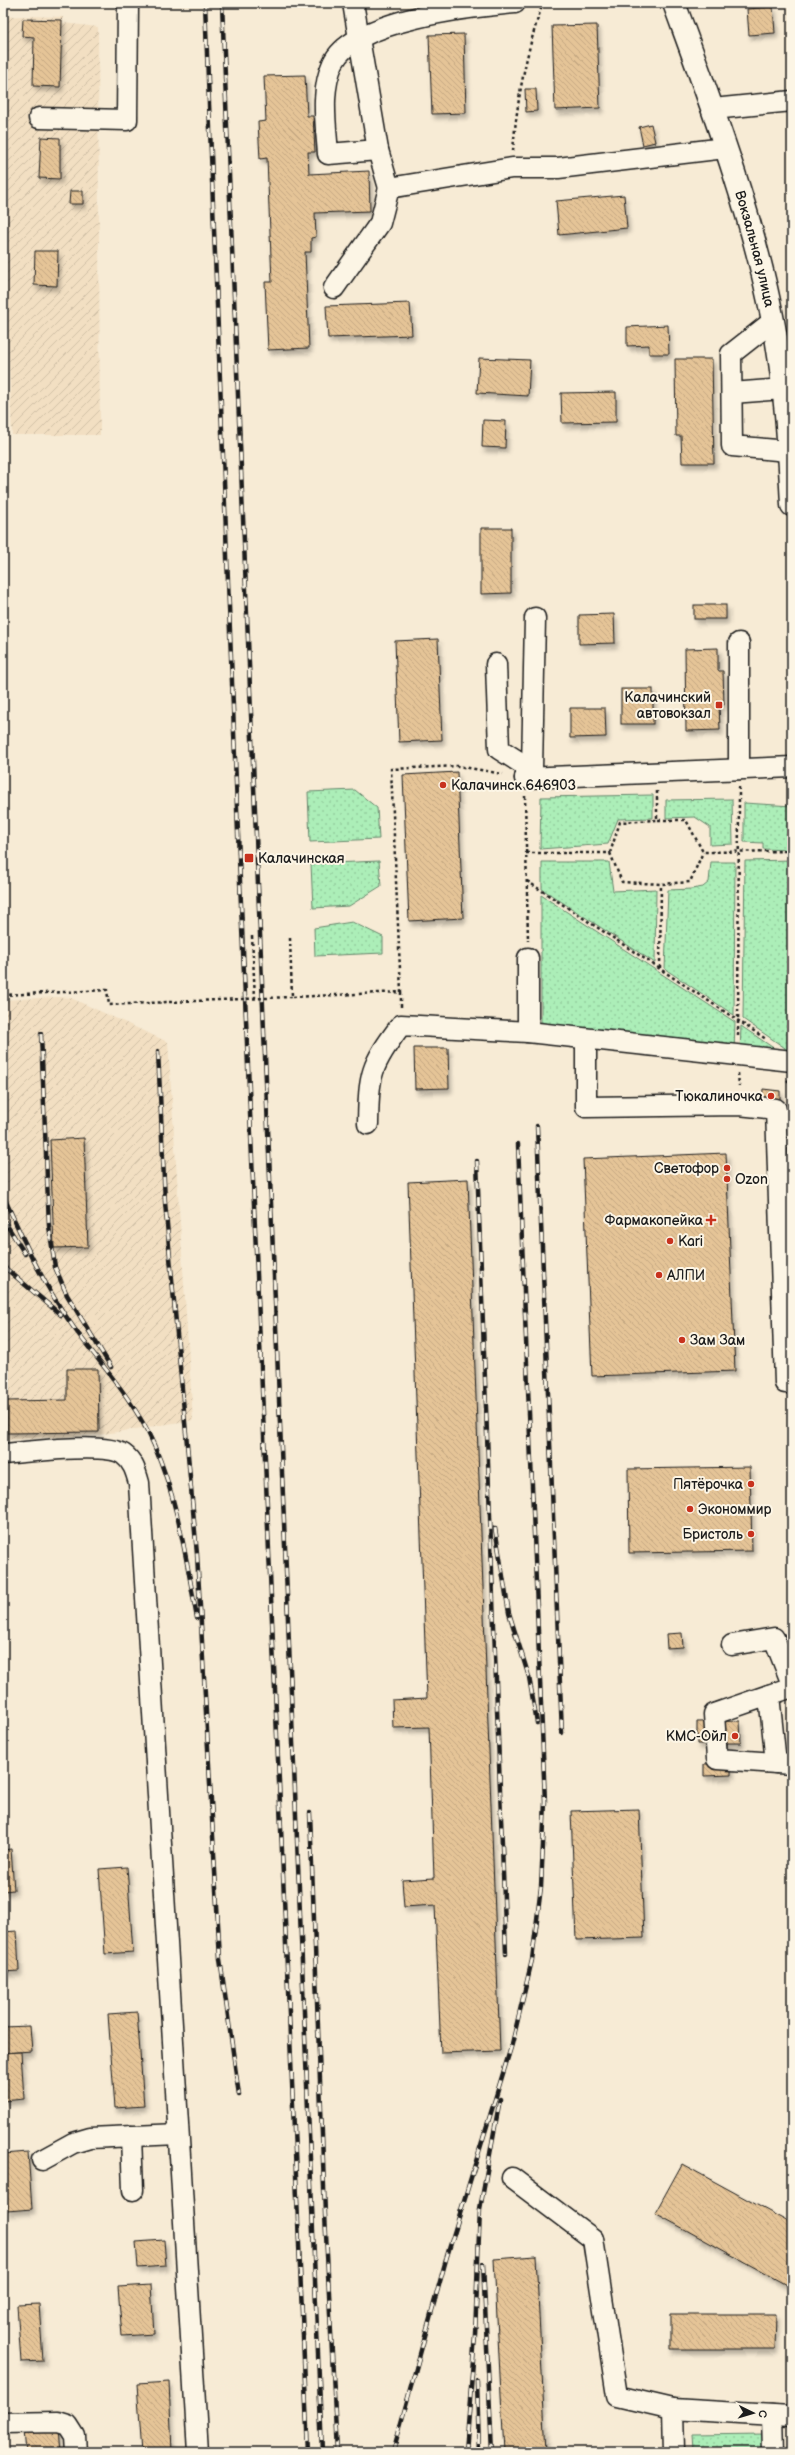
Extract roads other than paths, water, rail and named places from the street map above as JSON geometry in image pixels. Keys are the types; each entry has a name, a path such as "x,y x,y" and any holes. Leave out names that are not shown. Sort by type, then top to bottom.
{"main road":[{"name":"Вокзальная улица","path":"674,3 713,109 757,252 773,321 783,389 792,504"}],"street":[{"path":"39,118 127,120 128,3"},
{"path":"334,288 380,223 389,188 378,150 353,3"},
{"path":"378,150 328,154 325,88 333,63 344,49 359,38 415,16 515,3"},
{"path":"713,109 792,101"},
{"path":"389,188 512,168 558,168 725,148"},
{"path":"773,321 731,354 732,446 788,451"},
{"path":"732,393 783,389"},
{"path":"528,774 535,618"},
{"path":"739,643 739,769"},
{"path":"496,664 499,749 528,774 657,772 792,767"},
{"path":"528,958 528,1032"},
{"path":"368,1124 369,1083 374,1065 401,1025 528,1032 787,1061"},
{"path":"586,1039 586,1107 739,1105 776,1108 785,1383 792,1383"},
{"path":"3,1454 99,1448 122,1454 135,1468 139,1483 198,2452"},
{"path":"732,1645 774,1638 792,1685 769,1695 714,1714 717,1759 784,1763 769,1695"},
{"path":"42,2160 72,2143 90,2138 178,2134"},
{"path":"131,2136 133,2190"},
{"path":"512,2178 593,2239 617,2396 673,2409 792,2416"},
{"path":"673,2409 674,2452"},
{"path":"772,2415 773,2452"},
{"path":"3,2423 58,2422 68,2425 75,2436 76,2452"}],"railway":[{"path":"205,3 239,858 308,2452"},
{"path":"222,3 322,2452"},
{"path":"41,1034 49,1226 55,1267 67,1295 111,1367"},
{"path":"158,1051 165,1202 197,1554 220,1959 239,2095"},
{"path":"537,1126 562,1733"},
{"path":"393,2452 447,2256 512,2044 532,1960 541,1887 545,1802 518,1144"},
{"path":"477,1161 506,1954"},
{"path":"3,1195 27,1247 53,1296 74,1328 128,1399 154,1445 175,1508 197,1618"},
{"path":"3,1219 25,1254"},
{"path":"3,1266 61,1315"},
{"path":"495,1528 509,1613 529,1677 537,1723"},
{"path":"310,1813 325,2214 337,2452"},
{"path":"466,2452 475,2335 480,2209 500,2099"},
{"path":"483,2264 492,2452"},
{"path":"477,2380 479,2452"}],"place":[{"name":"Калачинский автовокзал","path":"719,705"},
{"name":"Калачинск 646903","path":"443,785"},
{"name":"Калачинская","path":"249,858"},
{"name":"Тюкалиночка","path":"771,1096"},
{"name":"Светофор","path":"727,1168"},
{"name":"Ozon","path":"727,1179"},
{"name":"Фармакопейка","path":"711,1220"},
{"name":"Kari","path":"670,1241"},
{"name":"АЛПИ","path":"659,1275"},
{"name":"Зам Зам","path":"682,1340"},
{"name":"Пятёрочка","path":"751,1484"},
{"name":"Экономмир","path":"690,1509"},
{"name":"Бристоль","path":"751,1534"},
{"name":"КМС-Ойл","path":"735,1736"}]}
